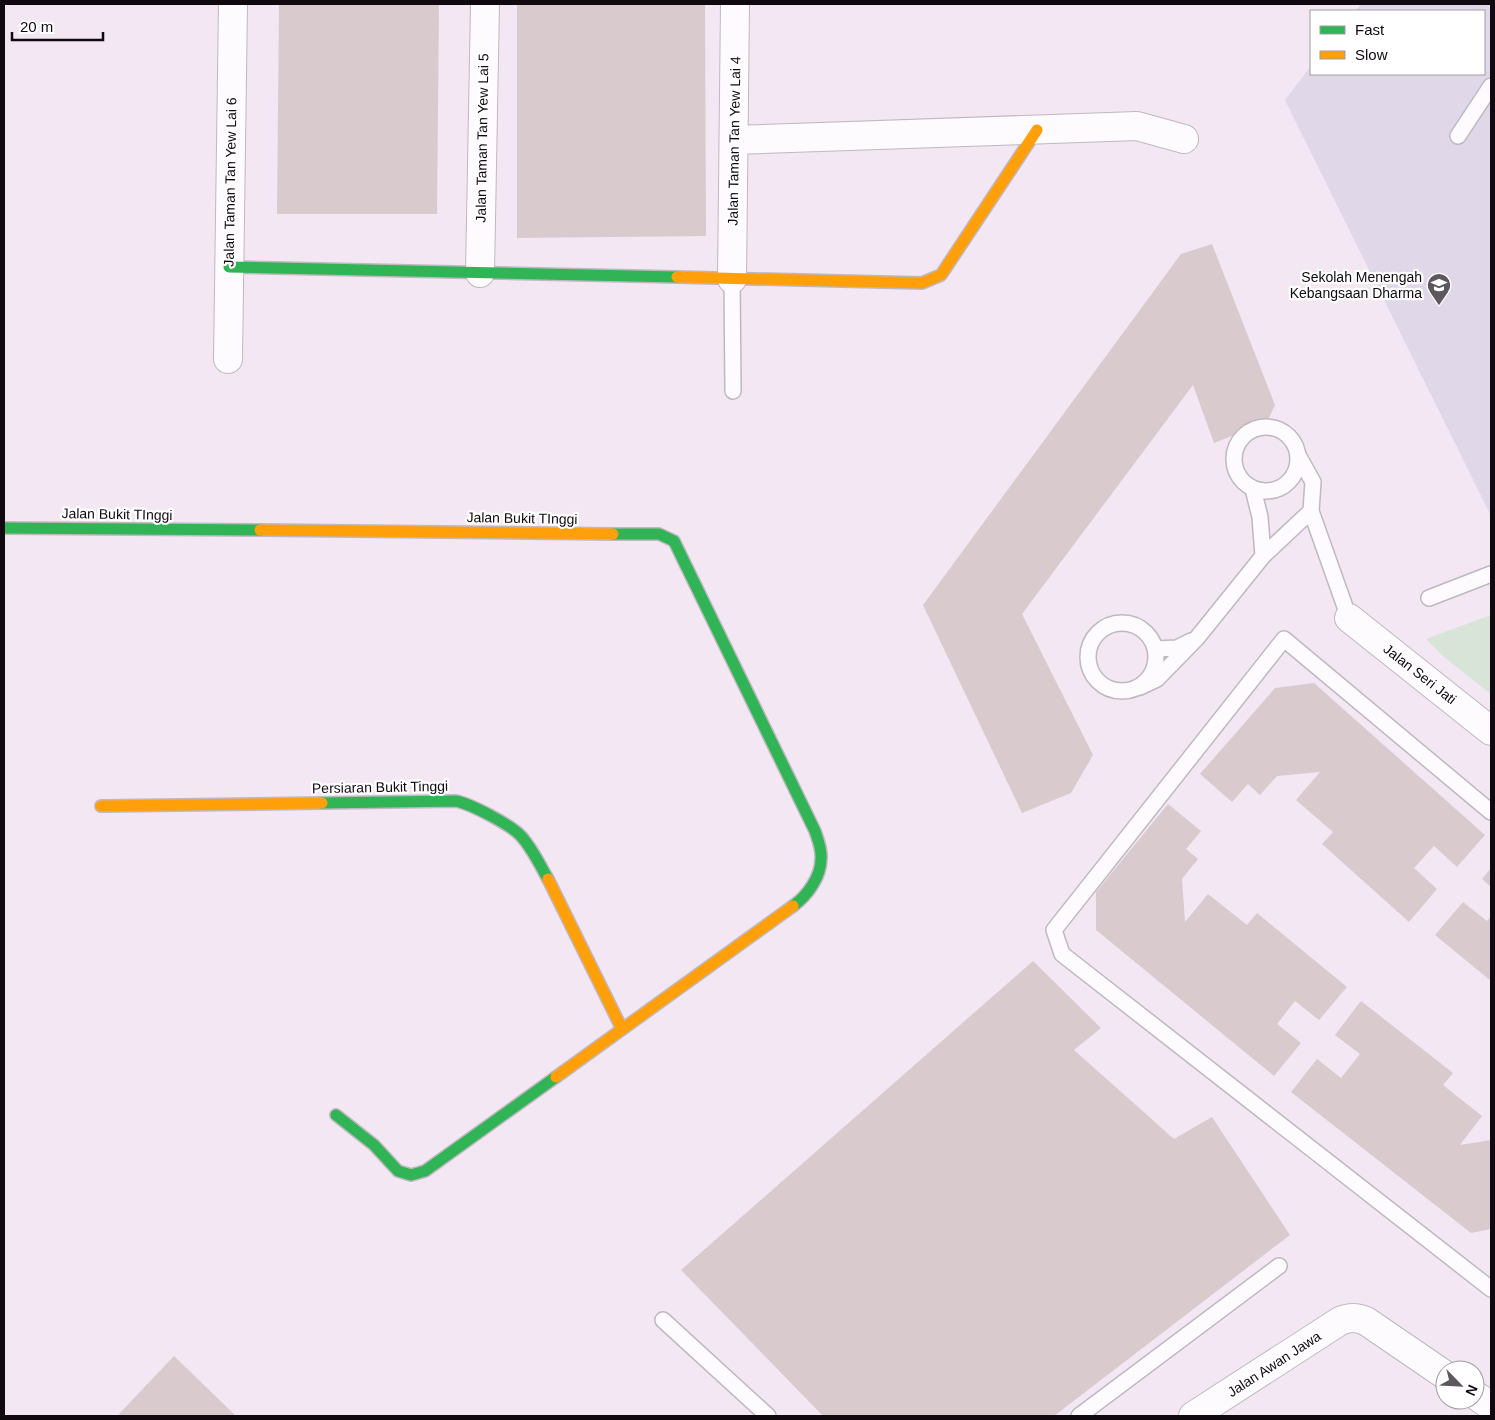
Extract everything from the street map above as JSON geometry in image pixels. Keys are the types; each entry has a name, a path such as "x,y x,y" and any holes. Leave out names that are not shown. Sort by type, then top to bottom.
{"street":[{"name":"Jalan Taman Tan Yew Lai 6","path":"228,359 233,4"},
{"name":"Jalan Taman Tan Yew Lai 5","path":"480,273 485,4"},
{"name":"Jalan Taman Tan Yew Lai 4","path":"732,279 735,4"},
{"path":"734,140 1137,126 1184,138"},
{"path":"229,267 922,283 941,275 1037,130"},
{"name":"Jalan Bukit TInggi","path":"4,528 659,534 674,541 815,831 821,852 820,871 812,887 799,902 622,1029"},
{"name":"Jalan Seri Jati","path":"1349,618 1491,731"},
{"name":"Persiaran Bukit Tinggi","path":"101,806 436,801 466,803 513,829 521,836 542,868 622,1029"},
{"path":"336,1115 375,1146 401,1173 418,1175 622,1029"},
{"name":"Jalan Awan Jawa","path":"1193,1416 1340,1321 1348,1318 1358,1317 1366,1321 1435,1368"}],"lane":[{"path":"1458,136 1491,86"},
{"path":"732,279 733,391"},
{"path":"1298,455 1298,465 1295,474 1281,488 1272,491 1253,489 1244,483 1237,475 1234,465 1236,444 1242,436 1251,430 1266,426 1281,430 1290,436 1313,482 1311,511 1349,618"},
{"path":"1253,489 1260,517 1264,556"},
{"path":"1140,687 1150,677 1156,664 1156,650 1148,634 1134,624 1117,622 1101,629 1091,642 1088,660 1094,676 1106,688 1123,692 1140,687 1157,679 1197,638 1264,556 1311,511"},
{"path":"1429,598 1491,574"},
{"path":"1156,650 1177,648 1197,638"},
{"path":"1491,812 1284,639 1054,930 1062,954 1491,1289"},
{"path":"1079,1416 1279,1266"},
{"path":"663,1320 768,1416"}],"shaded area":[{"name":"Sekolah Menengah Kebangsaan Dharma","path":"1361,4 1491,4 1490,514 1285,100 1310,67 1310,75 1485,75 1485,10 1356,10"},
{"path":"1491,615 1491,694 1445,658 1426,639"}],"building":[{"path":"279,4 439,4 437,214 277,214"},
{"path":"517,4 705,4 706,236 517,238"},
{"path":"1212,244 1275,405 1267,422 1214,443 1193,385 1022,614 1093,755 1071,793 1022,813 923,605 1181,254"},
{"path":"1314,683 1485,835 1457,867 1434,846 1414,868 1437,889 1409,922 1322,844 1333,832 1296,800 1320,772 1277,776 1260,795 1248,784 1232,802 1200,774 1275,688"},
{"path":"1168,804 1201,831 1186,849 1198,859 1182,879 1185,922 1208,894 1247,925 1257,913 1347,987 1319,1020 1295,1001 1277,1024 1301,1043 1274,1076 1096,930 1096,892"},
{"path":"1491,868 1491,887 1482,879"},
{"path":"1463,902 1487,921 1491,916 1491,981 1435,935"},
{"path":"1033,961 1101,1028 1074,1050 1174,1139 1212,1117 1290,1235 1054,1416 823,1416 681,1270"},
{"path":"1361,1001 1453,1073 1443,1085 1482,1116 1460,1145 1491,1140 1491,1229 1471,1233 1291,1092 1317,1059 1341,1078 1360,1054 1335,1035"},
{"path":"174,1356 236,1416 121,1416 119,1414"}],"traffic: fast":[{"path":"229,267 677,277"},
{"path":"4,528 260,530"},
{"path":"613,534 659,534 674,541 815,831 821,852 819,873 812,886 793,906"},
{"path":"322,803 456,801 463,803 516,831 529,846 548,879"},
{"path":"336,1115 374,1145 398,1171 411,1175 425,1171 556,1077"}],"traffic: slow":[{"path":"677,277 922,283 941,275 1037,130"},
{"path":"260,530 613,534"},
{"path":"101,806 322,803"},
{"path":"548,879 622,1029"},
{"path":"556,1077 793,906"}],"place":[{"name":"Sekolah Menengah Kebangsaan Dharma","path":"1439,306"}]}
